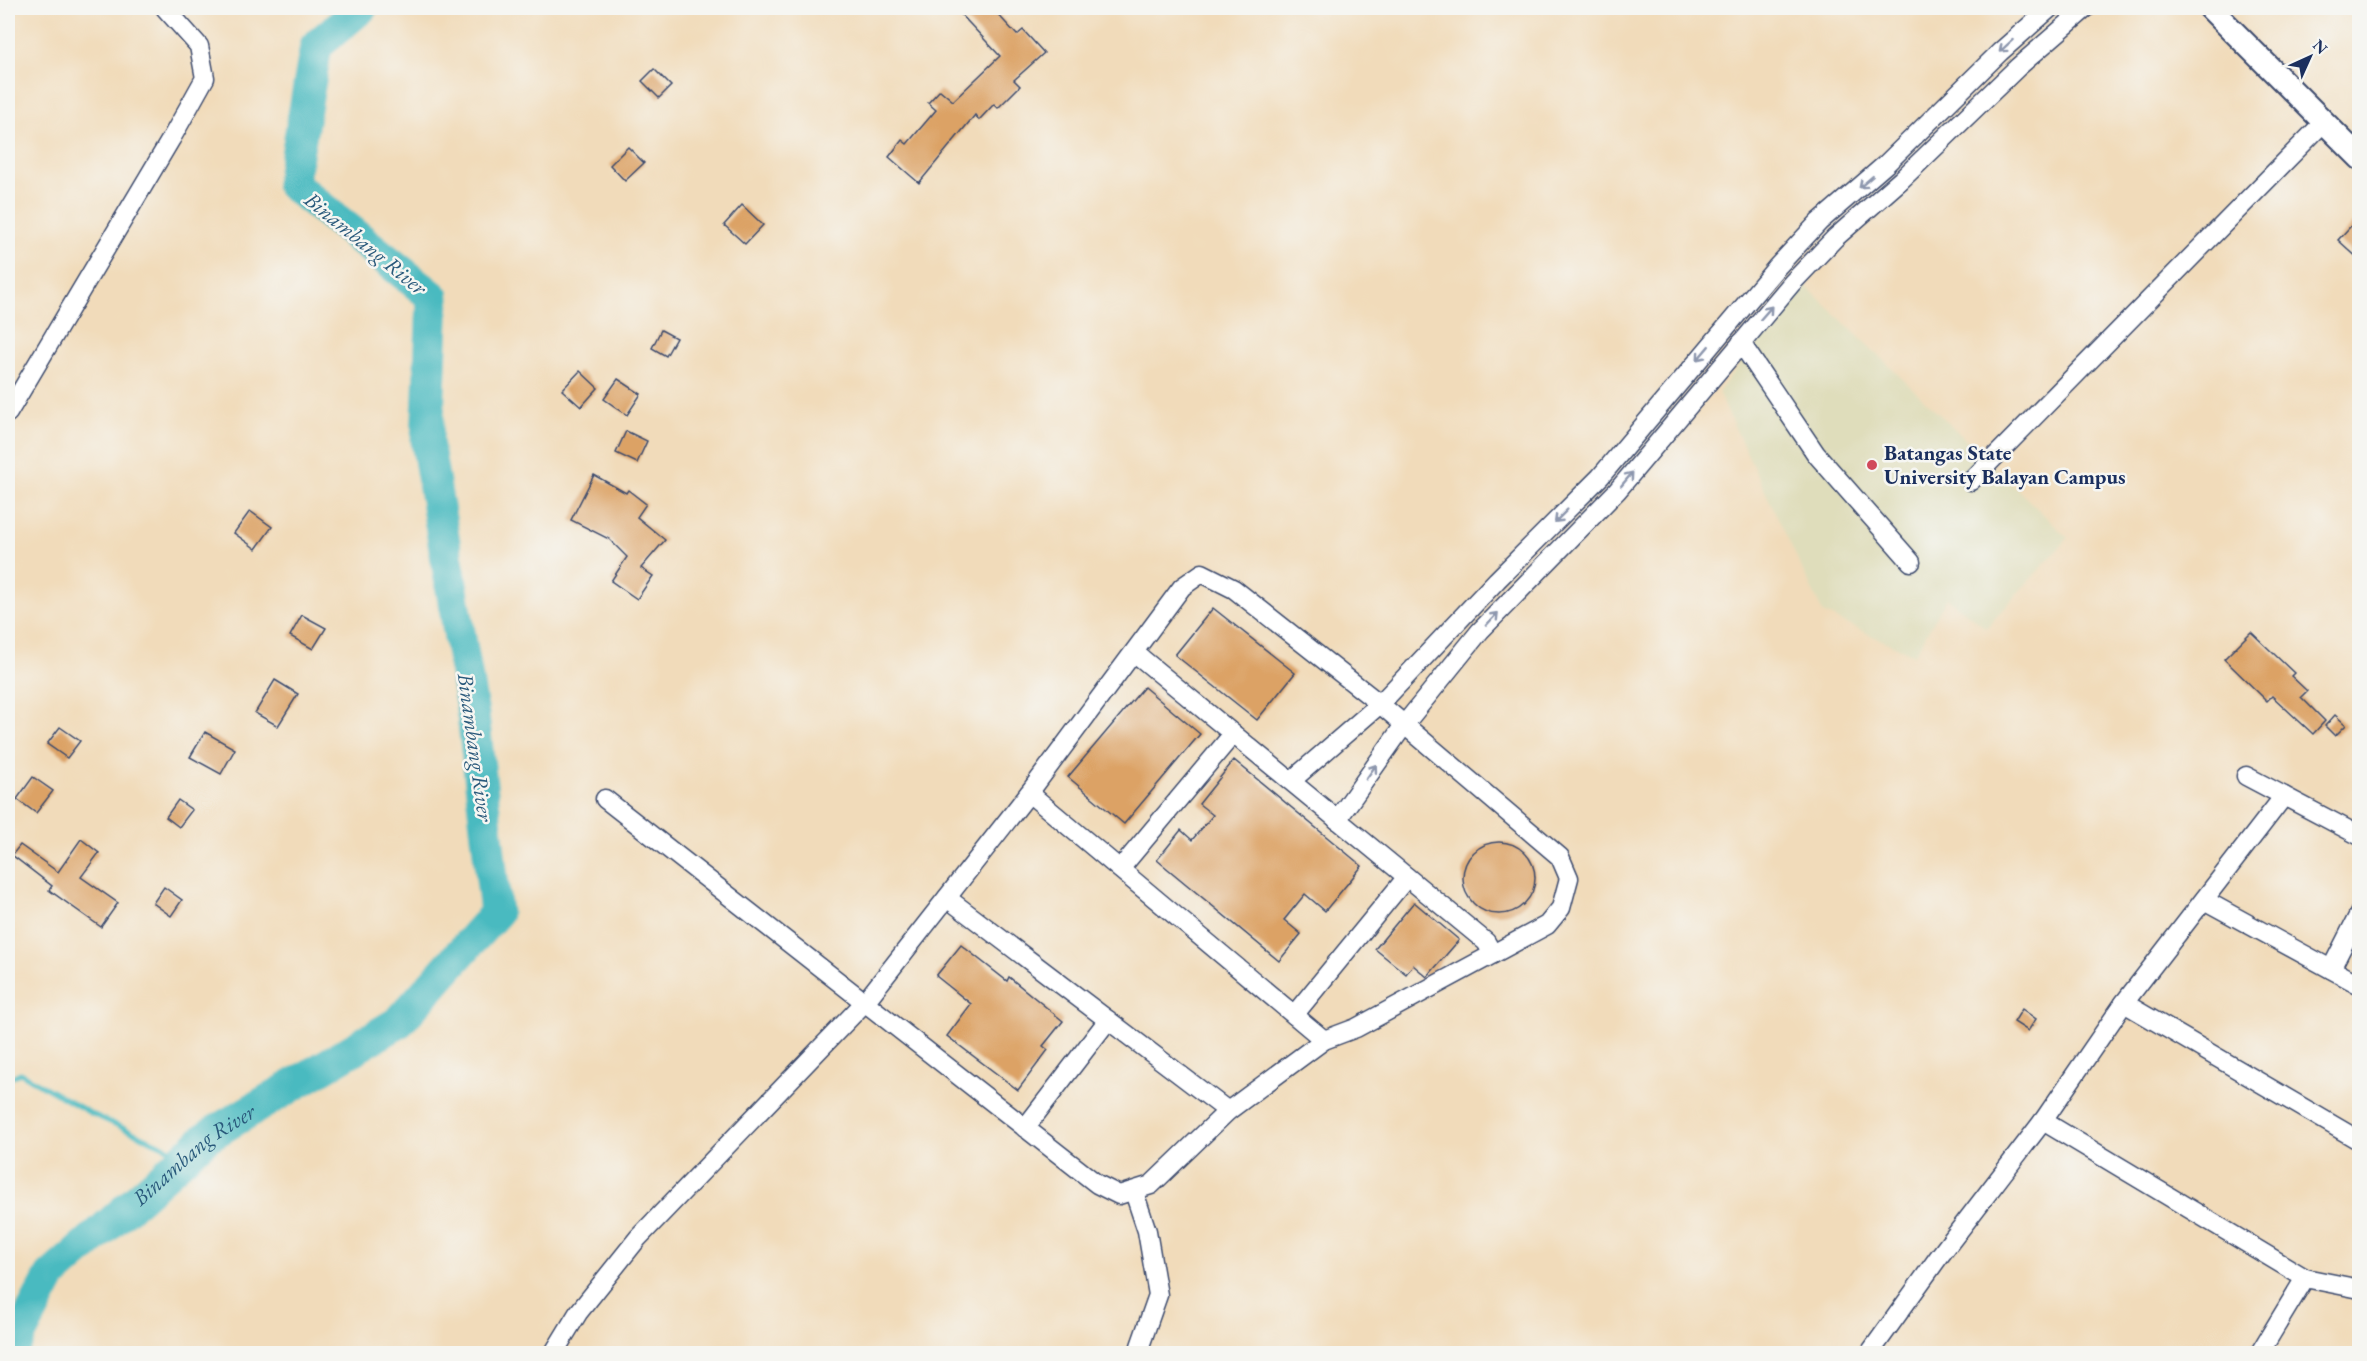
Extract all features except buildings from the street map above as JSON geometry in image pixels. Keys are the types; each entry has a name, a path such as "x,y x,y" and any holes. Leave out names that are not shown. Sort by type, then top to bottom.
{"main road":[{"path":"2210,8 2360,158"}],"street":[{"path":"8,413 205,78 199,46 165,8"},
{"path":"1291,781 1380,704 1497,580 1600,477 1761,285 1819,222 1886,164 2000,52 2050,8"},
{"path":"1337,820 1404,725 1480,631 1617,491 1792,283 1835,238 1901,180 2025,60 2086,8"},
{"path":"1971,481 2325,122"},
{"path":"1741,343 1816,454 1911,562"},
{"path":"554,1353 578,1313 638,1238 866,1002 1029,793 1182,587 1202,573 1234,589 1380,704 1560,856 1569,878 1561,908 1546,926 1356,1028 1324,1040 1228,1111 1151,1185 1119,1195 1097,1184 866,1002 605,799"},
{"path":"1135,653 1486,942 1493,954"},
{"path":"1120,869 1233,734"},
{"path":"2246,776 2360,836"},
{"path":"1029,793 1324,1040"},
{"path":"1869,1353 2043,1121 2124,1004 2284,796"},
{"path":"1294,1015 1407,877"},
{"path":"947,898 1228,1111"},
{"path":"2204,900 2360,984"},
{"path":"2331,969 2360,912"},
{"path":"2124,1004 2360,1141"},
{"path":"1025,1128 1108,1020"},
{"path":"2043,1121 2305,1278 2360,1289"},
{"path":"1134,1192 1147,1232 1158,1295 1140,1346 1142,1353"},
{"path":"2259,1353 2305,1278"}],"shaded area":[{"name":"Batangas State University Balayan Campus","path":"1804,284 2068,538 1986,628 1947,598 1914,655 1823,613 1718,392"}],"waterway":[{"name":"Binambang River","path":"10,1354 51,1276 208,1136 399,1022 496,913 473,715 427,441 433,297 292,184 316,46 361,8"},
{"path":"8,1079 20,1073 92,1114 186,1156"}],"place":[{"name":"Batangas State University Balayan Campus","path":"1872,465"}]}
